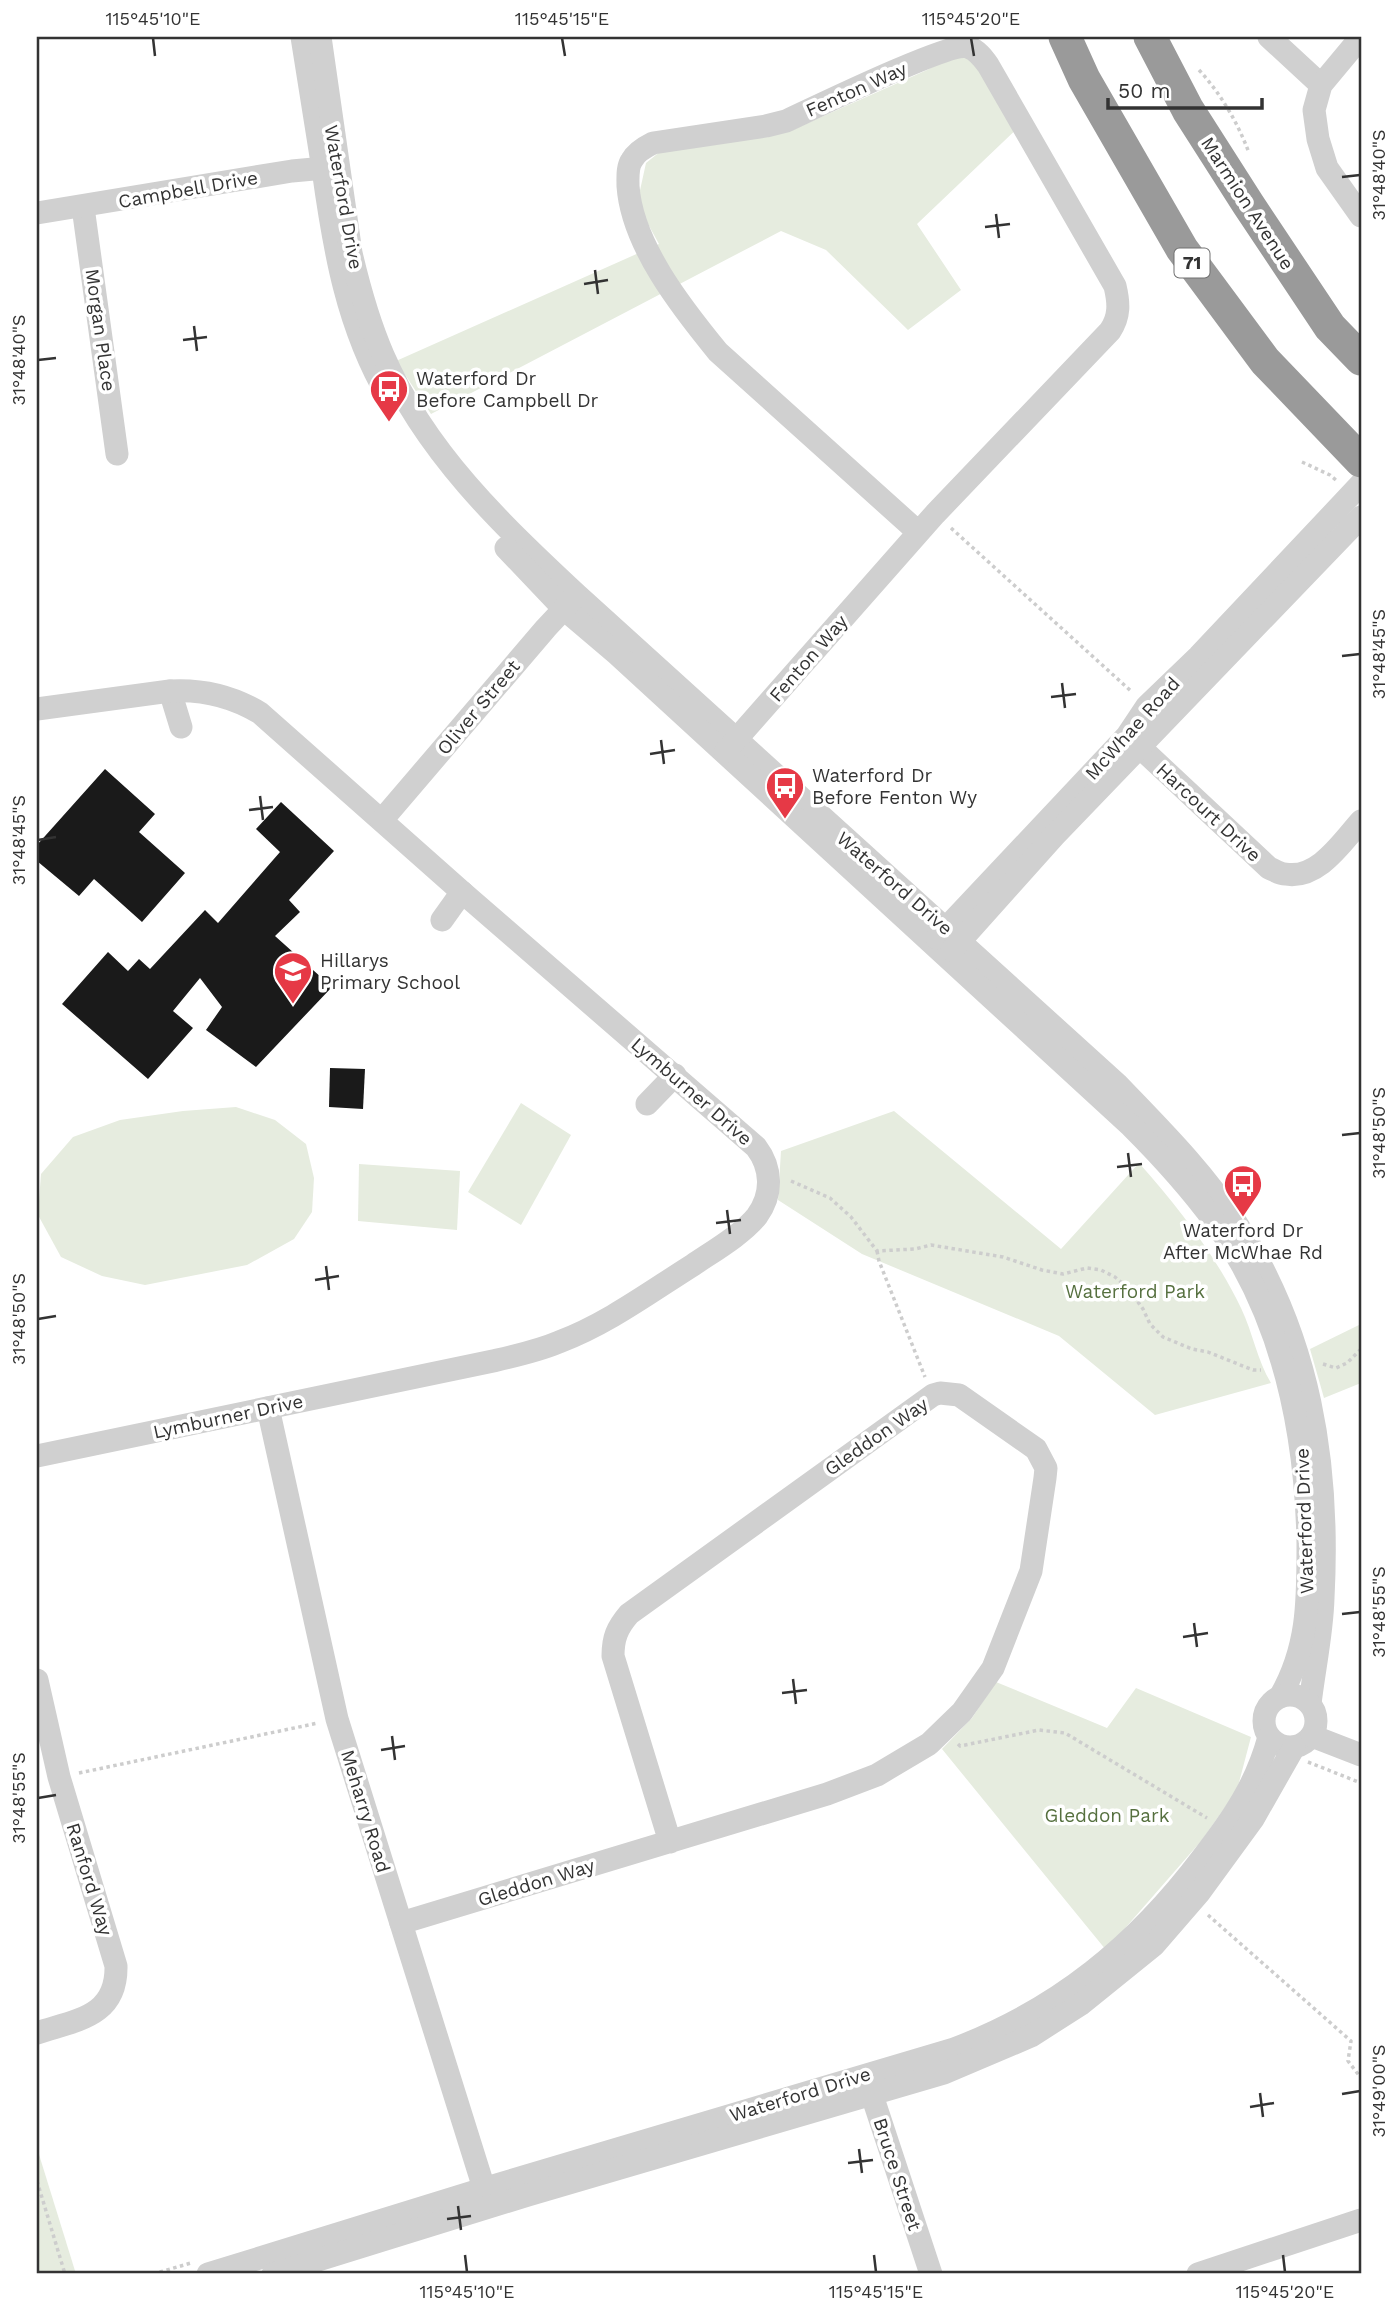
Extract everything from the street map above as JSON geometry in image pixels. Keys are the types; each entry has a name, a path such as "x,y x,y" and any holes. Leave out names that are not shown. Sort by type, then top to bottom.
{"highway":[{"name":"71","path":"1065,37 1084,79 1182,249 1265,361 1361,461"},
{"name":"Marmion Avenue","path":"1150,37 1188,110 1248,204 1330,327 1361,359"}],"street":[{"name":"Waterford Drive","path":"302,37 358,282 383,354 402,393 428,435 480,500 570,602 640,650 730,747 946,942 1028,1005 1117,1084 1160,1128 1213,1190 1255,1256 1285,1320 1293,1397 1305,1468 1308,1585 1305,1629 1300,1656 1280,1697"},
{"name":"Waterford Drive","path":"320,37 330,167"},
{"path":"1269,37 1321,85"},
{"path":"1361,37 1321,85 1314,110 1318,139 1327,168 1361,216"},
{"name":"Fenton Way","path":"730,747 935,513 1110,331 1118,317 1115,286 988,65 978,53 959,47 930,57 786,121 653,143 644,147 631,160 628,173 629,194 644,243 691,318 718,352 918,532"},
{"name":"Campbell Drive","path":"37,213 330,167"},
{"name":"Morgan Place","path":"83,207 117,453"},
{"name":"McWhae Road","path":"1134,741 1147,706 1199,656 1361,484"},
{"name":"McWhae Road","path":"946,942 1054,836 1134,741 1361,517"},
{"name":"Oliver Street","path":"382,820 570,602"},
{"name":"Lymburner Drive","path":"37,709 190,690 240,701 260,713 756,1147 765,1160 769,1173 762,1205 756,1217 742,1230 717,1250 583,1332 533,1351 492,1362 37,1456"},
{"path":"170,691 181,727"},
{"name":"Harcourt Drive","path":"1134,741 1269,868 1284,874 1301,874 1325,861 1361,821"},
{"path":"442,920 462,892"},
{"path":"647,1104 675,1075"},
{"name":"Waterford Drive","path":"1291,1362 1315,1424 1325,1516 1323,1602 1310,1704"},
{"name":"Gleddon Way","path":"401,1923 670,1842 853,1785 929,1744 962,1712 993,1668 1026,1589 1046,1468 1037,1449 959,1395 933,1395 629,1614 619,1626 613,1640 613,1656 670,1842"},
{"name":"Meharry Road","path":"268,1408 337,1719 486,2198"},
{"name":"Ranford Way","path":"37,1680 45,1753 59,1777 116,1966 116,1980 111,1995 102,2007 93,2014 37,2033"},
{"path":"1304,1748 1317,1720 1310,1704 1296,1696 1280,1697 1268,1707 1264,1723 1269,1737 1280,1745 1304,1748 1361,1755"},
{"name":"Waterford Drive","path":"216,2269 486,2198 869,2084 996,2032 1046,2004 1102,1965 1157,1913 1233,1819 1258,1774 1269,1737"},
{"name":"Waterford Drive","path":"869,2084 944,2073 1005,2048 1081,2004 1138,1960 1192,1902 1304,1748"},
{"name":"Bruce Street","path":"869,2084 931,2274"},
{"name":"Waterford Drive","path":"273,2274 486,2198"},
{"path":"1198,2274 1361,2220"}],"path":[{"path":"935,513 1147,706"},
{"path":"769,1173 830,1198 851,1217 877,1251 933,1395"},
{"path":"877,1251 915,1249 931,1245 1003,1257 1063,1274 1087,1268 1101,1270 1128,1288 1150,1324 1163,1337 1253,1370 1273,1369 1312,1355 1324,1365 1336,1368 1348,1363 1361,1349"},
{"path":"59,1777 337,1719"},
{"path":"942,1733 960,1746 1039,1730 1065,1733 1208,1819"},
{"path":"1304,1748 1361,1783"},
{"path":"1192,1902 1351,2041 1348,2061 1361,2078"},
{"path":"37,2182 65,2274"},
{"path":"153,2274 216,2269"}],"green space":[{"path":"969,48 1022,124 917,224 961,290 908,330 826,250 781,231 431,414 396,361 659,244 637,204 646,163 677,138 792,130 927,70"},
{"path":"521,1103 571,1135 521,1225 468,1192"},
{"path":"236,1107 275,1120 306,1144 314,1178 312,1212 294,1239 247,1265 145,1285 102,1276 61,1257 38,1215 41,1174 73,1137 120,1120"},
{"name":"Waterford Park","path":"894,1111 1061,1249 1139,1163 1182,1214 1220,1269 1241,1308 1271,1383 1155,1415 1059,1336 862,1254 778,1200 781,1151"},
{"path":"359,1164 460,1171 457,1230 358,1221"},
{"path":"1361,1324 1361,1383 1324,1398 1310,1349"},
{"name":"Gleddon Park","path":"996,1682 1107,1728 1136,1688 1251,1737 1237,1790 1202,1840 1106,1950 942,1749 972,1718"},
{"path":"37,2148 76,2274 37,2274"}],"building":[{"path":"105,769 155,814 139,832 185,873 142,922 94,879 79,896 37,861 37,845"},
{"path":"281,802 334,851 289,900 300,912 275,936 332,987 256,1067 206,1030 222,1007 200,978 173,1011 193,1028 148,1079 62,1004 108,952 128,971 139,959 150,969 205,910 218,923 280,852 256,829"},
{"path":"330,1068 365,1069 363,1109 329,1107"}],"place":[{"name":"Waterford Dr Before Campbell Dr","path":"389,423"},
{"name":"Waterford Dr Before Fenton Wy","path":"785,820"},
{"name":"Hillarys Primary School","path":"293,1005"},
{"name":"Waterford Dr After McWhae Rd","path":"1243,1218"}]}
